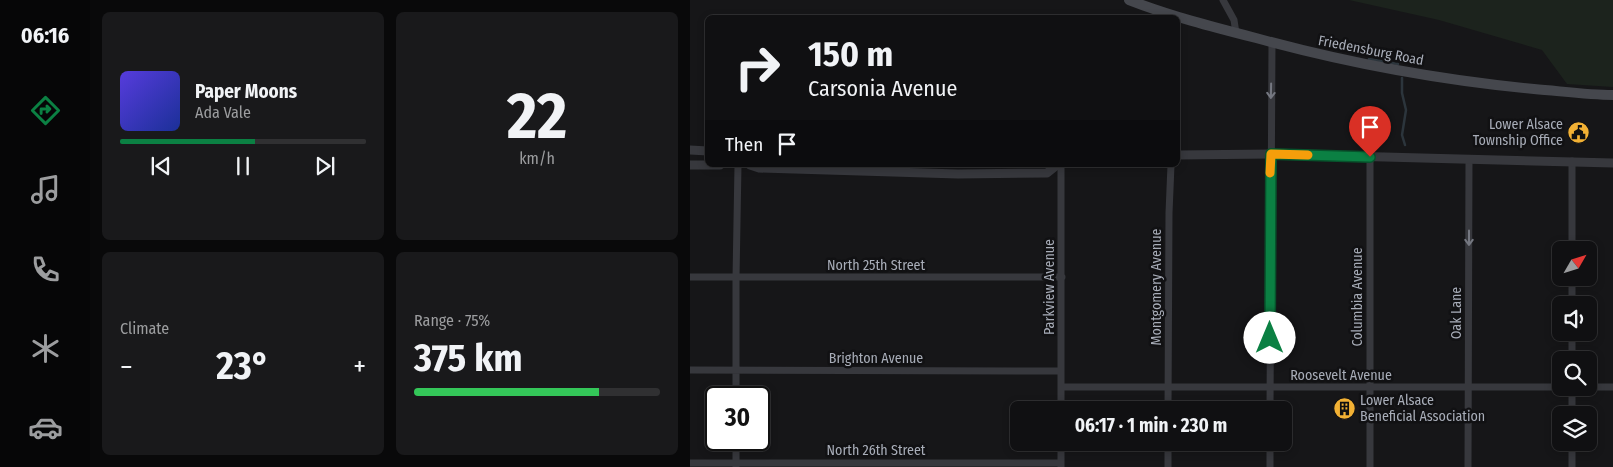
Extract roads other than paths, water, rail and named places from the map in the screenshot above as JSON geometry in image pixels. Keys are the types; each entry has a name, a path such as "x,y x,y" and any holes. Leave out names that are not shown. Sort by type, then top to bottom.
{"main road":[{"name":"Friedensburg Road","path":"1129,0 1172,15"},
{"name":"Friedensburg Road","path":"1180,17 1372,66 1448,80 1613,95"}],"street":[{"path":"1223,0 1234,20 1236,33"},
{"path":"1270,401 1272,42"},
{"path":"690,150 705,151"},
{"path":"1180,155 1271,154 1613,163"},
{"name":"Columbia Avenue","path":"1370,157 1370,467"},
{"name":"Oak Lane","path":"1468,467 1469,160"},
{"path":"1572,162 1572,241"},
{"path":"690,165 705,165"},
{"path":"736,386 738,167"},
{"path":"755,167 958,174 1047,173 1054,167"},
{"name":"Parkview Avenue","path":"1061,401 1062,167"},
{"name":"Montgomery Avenue","path":"1168,401 1171,167"},
{"name":"North 25th Street","path":"690,278 1062,277"},
{"name":"Brighton Avenue","path":"690,370 1061,371"},
{"name":"Roosevelt Avenue","path":"1061,387 1552,387"},
{"path":"1597,387 1613,387"},
{"path":"736,451 736,465"},
{"path":"1061,451 1061,465"},
{"path":"1168,451 1168,467"},
{"path":"1270,451 1270,467"},
{"path":"1572,451 1572,467"},
{"name":"North 26th Street","path":"690,463 736,465 1061,465"}],"waterway":[{"path":"1369,59 1398,64"},
{"path":"1402,78 1402,93 1406,110 1402,135 1405,145"}],"place":[{"name":"Lower Alsace Township Office","path":"1579,132"},
{"name":"Lower Alsace Beneficial Association","path":"1344,408"}]}
